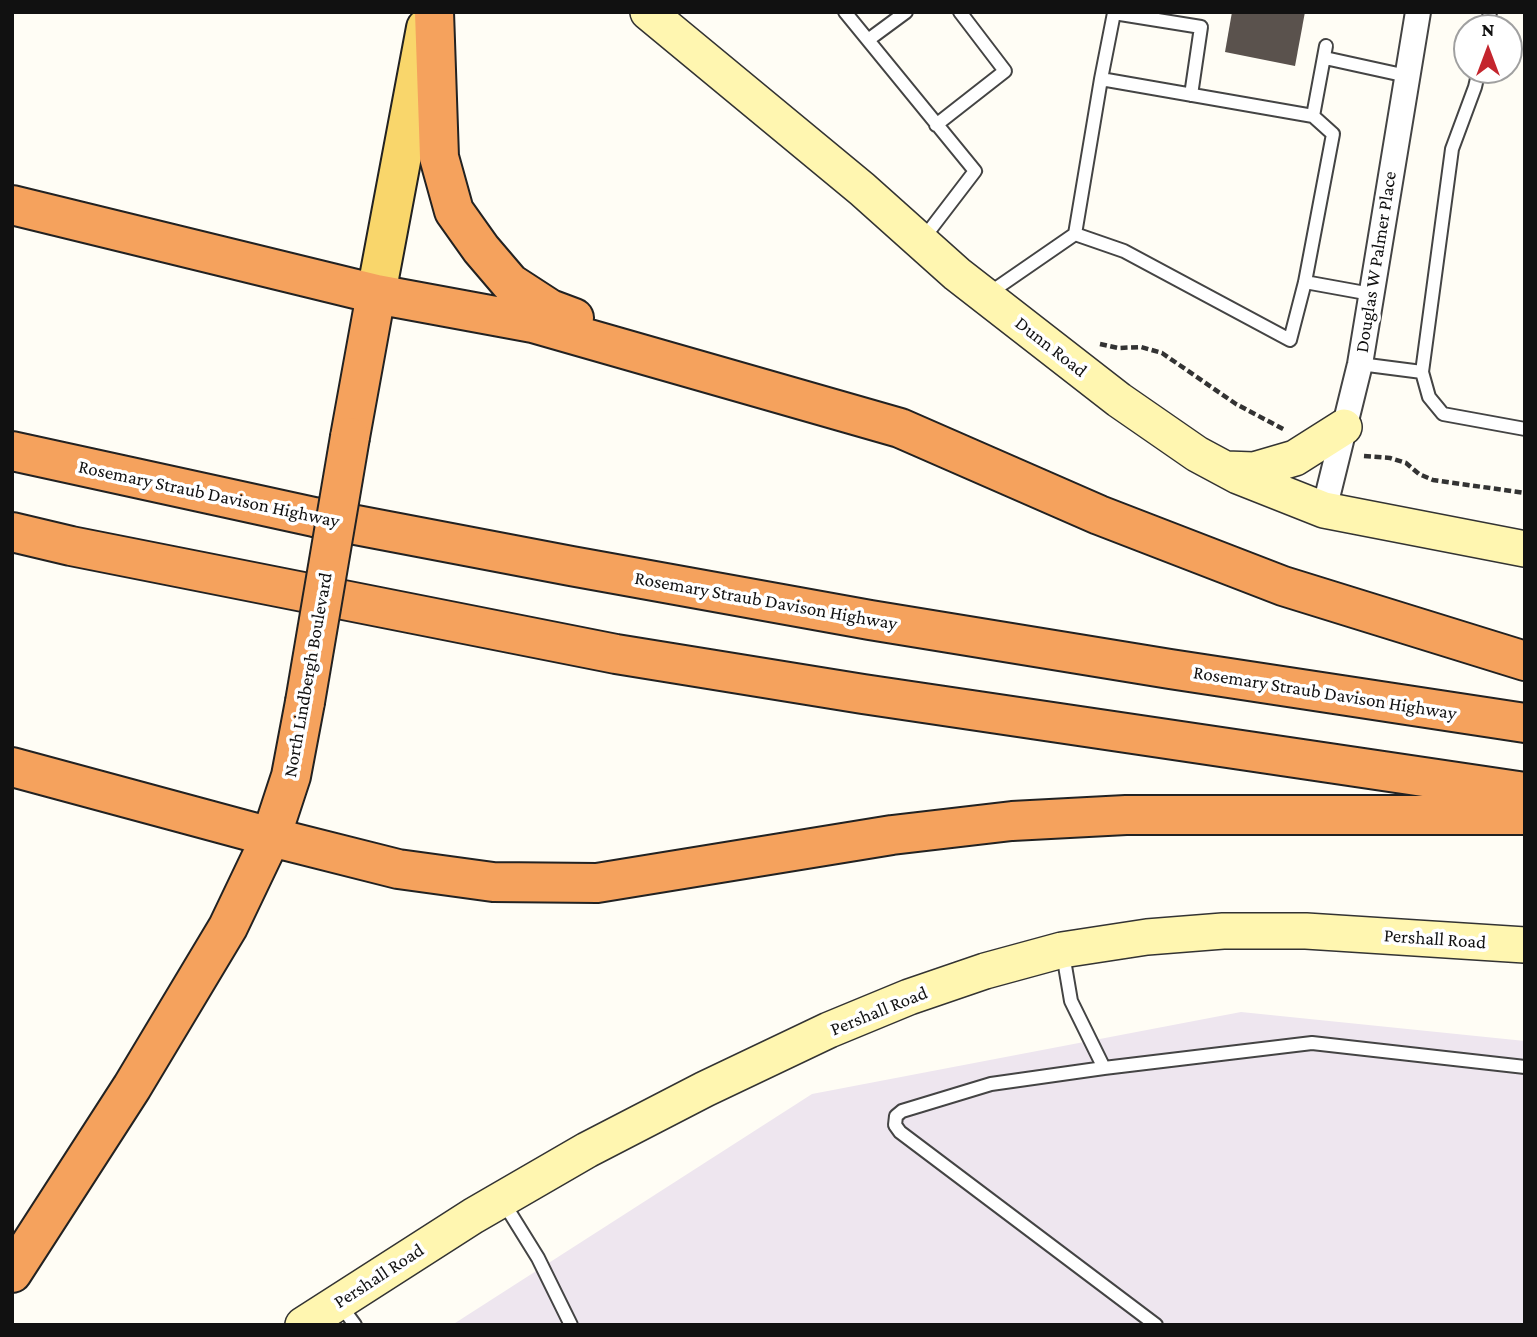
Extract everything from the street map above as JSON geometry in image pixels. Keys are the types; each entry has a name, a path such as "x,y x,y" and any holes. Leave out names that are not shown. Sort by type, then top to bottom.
{"highway":[{"path":"435,12 439,158 454,211 481,249 510,283 550,309 730,378"},
{"path":"12,205 376,294 533,323 900,428 1099,515 1283,586 1525,661"},
{"name":"North Lindbergh Boulevard","path":"12,1273 132,1087 228,927 271,837 291,776 376,294"},
{"name":"Rosemary Straub Davison Highway","path":"12,451 314,517 666,583 1156,667 1525,723"},
{"path":"12,532 616,654 904,701 1525,792"},
{"path":"12,767 398,869 493,883 597,883 892,835 1012,821 1126,815 1525,815"}],"main road":[{"name":"North Lindbergh Boulevard","path":"376,294 429,12"}],"street":[{"name":"Dunn Road","path":"648,12 862,189 985,296 1119,400 1197,454 1290,499 1324,510 1525,549"},
{"name":"Douglas W Palmer Place","path":"1324,510 1360,364 1418,12"},
{"path":"1226,469 1254,470 1295,458 1345,427"},
{"name":"Pershall Road","path":"303,1325 347,1313 502,1200 599,1144 705,1089 829,1030 909,997 985,971 1062,950 1147,937 1223,931 1306,931 1525,945"}],"lane":[{"path":"845,12 975,171 921,242"},
{"path":"868,40 906,12"},
{"path":"936,125 1005,71 960,12"},
{"path":"985,296 1075,234 1114,13 1201,27 1191,95"},
{"path":"1313,116 1325,52 1407,76"},
{"path":"1075,234 1124,251 1290,340 1305,282 1333,134 1313,116 1101,79"},
{"path":"1476,84 1452,149 1422,372 1429,397 1443,414 1525,429"},
{"path":"1305,282 1371,294"},
{"path":"1360,364 1422,372"},
{"path":"1062,950 1071,1001 1104,1069"},
{"path":"1156,1325 900,1132 895,1125 897,1116 902,1111 991,1084 1312,1043 1525,1067"},
{"path":"502,1200 538,1258 571,1325"}],"path":[{"path":"1097,342 1118,348 1141,347 1162,353 1236,404 1288,431"},
{"path":"1370,458 1390,458 1406,463 1433,481 1525,493"}],"shaded area":[{"path":"1241,1012 1525,1041 1525,1325 452,1325 812,1094"}],"building":[{"path":"1232,12 1305,12 1295,66 1225,52"}]}
